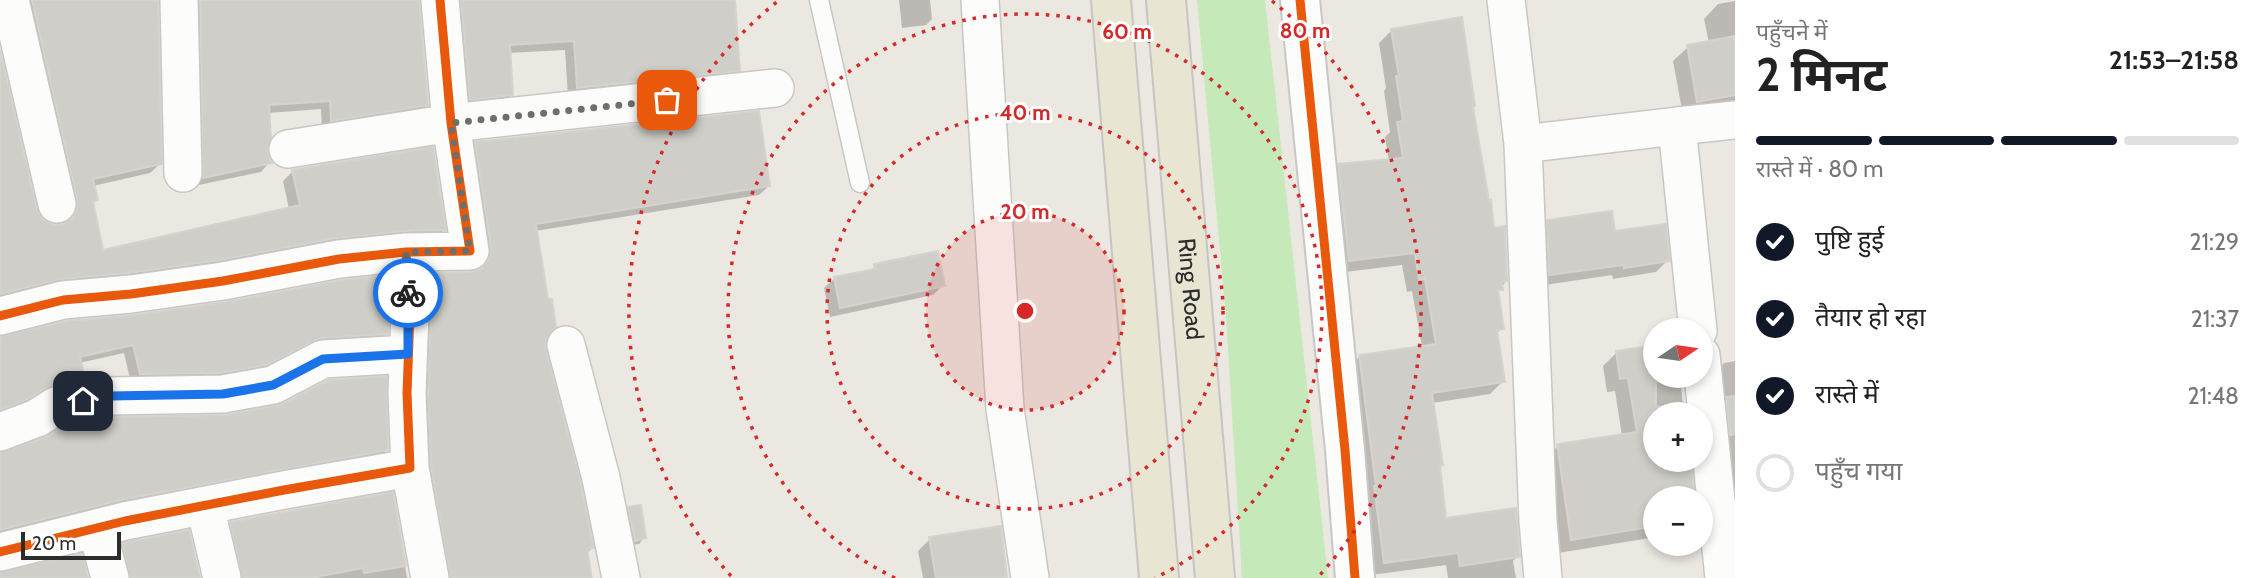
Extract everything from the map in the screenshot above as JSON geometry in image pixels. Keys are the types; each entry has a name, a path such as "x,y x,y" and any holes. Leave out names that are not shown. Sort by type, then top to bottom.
{"main road":[{"path":"1111,0 1159,578"},
{"name":"Ring Road","path":"1166,0 1215,578"}],"street":[{"path":"10,0 57,204"},
{"path":"179,0 183,173"},
{"path":"0,316 63,300 210,283 339,259 406,252 470,251 451,123 440,0"},
{"path":"980,0 1005,409 1030,578"},
{"path":"1300,0 1345,450 1355,578"},
{"path":"1506,0 1523,144 1538,521 1543,578"},
{"path":"288,149 451,123 775,88"},
{"path":"1523,144 1735,120"},
{"path":"1677,127 1698,318"},
{"path":"406,252 410,313 407,393 411,468 430,578"},
{"path":"566,345 601,478 621,578"},
{"path":"0,432 37,418 56,406 110,396 223,394 273,385 323,359 408,354"},
{"path":"1704,388 1724,578"},
{"path":"0,552 205,506 411,468"},
{"path":"205,506 222,578"},
{"path":"97,529 110,578"}],"lane":[{"path":"819,0 860,183"}],"green space":[{"path":"1197,0 1265,0 1328,578 1242,578 1226,316"}],"building":[{"path":"32,0 158,0 162,164 93,179 98,200 93,201 103,250 300,205 292,170 433,147 446,230 337,238 220,260 129,273 61,279 0,294 0,50 37,209 42,219 61,225 72,219 77,209 77,199"},
{"path":"200,0 419,0 428,105 331,121 330,101 269,105 271,138 267,152 272,163 203,178"},
{"path":"461,0 735,0 740,71 577,88 574,41 510,45 513,95 470,100"},
{"path":"1462,17 1475,106 1473,107 1494,228 1505,226 1507,281 1502,282 1503,290 1498,290 1504,329 1497,330 1505,382 1432,393 1443,465 1440,466 1446,518 1516,508 1520,557 1460,566 1458,553 1384,563 1359,355 1436,344 1425,279 1419,280 1415,253 1349,261 1338,164 1403,158 1397,122 1403,121 1396,76 1399,76 1391,29"},
{"path":"1735,36 1735,95 1697,102 1687,45"},
{"path":"759,111 770,186 536,224 548,299 552,299 556,327 546,339 546,350 581,483 594,548 587,549 592,578 450,578 431,466 428,393 431,314 428,273 471,272 482,268 489,259 491,248 475,142"},
{"path":"1612,211 1615,231 1666,224 1670,261 1549,275 1547,220"},
{"path":"938,251 945,286 840,308 834,277 875,269 874,264"},
{"path":"386,275 388,334 321,338 266,365 221,373 140,374 133,345 80,357 85,379 52,386 0,410 0,336 67,321 226,302 342,280"},
{"path":"1643,347 1643,388 1656,388 1656,402 1643,402 1643,472 1692,472 1694,486 1643,486 1643,528 1571,540 1557,444 1637,432 1628,378 1620,379 1616,351"},
{"path":"387,376 388,450 121,500 0,530 0,452 44,438 64,426 111,417 227,415 282,404 329,380"},
{"path":"1735,396 1735,434 1730,435 1726,397"},
{"path":"393,492 406,566 364,573 363,568 310,578 242,578 230,522"},
{"path":"641,505 646,538 635,541 628,507"},
{"path":"1001,526 1007,578 936,578 929,537"},
{"path":"189,530 200,578 130,578 122,543"},
{"path":"82,553 88,578 0,578 0,572"}],"cycle path":[{"path":"0,316 63,300 223,281 339,259 406,252 470,251 451,123 440,0"},
{"path":"1300,0 1345,450 1355,578"},
{"path":"0,552 125,521 410,468 407,393 410,313 406,252"}],"way so far":[{"path":"408,293 406,252 470,251 451,123 667,100"}],"route":[{"path":"83,401 110,396 223,394 273,385 323,359 408,354 408,293"}]}
